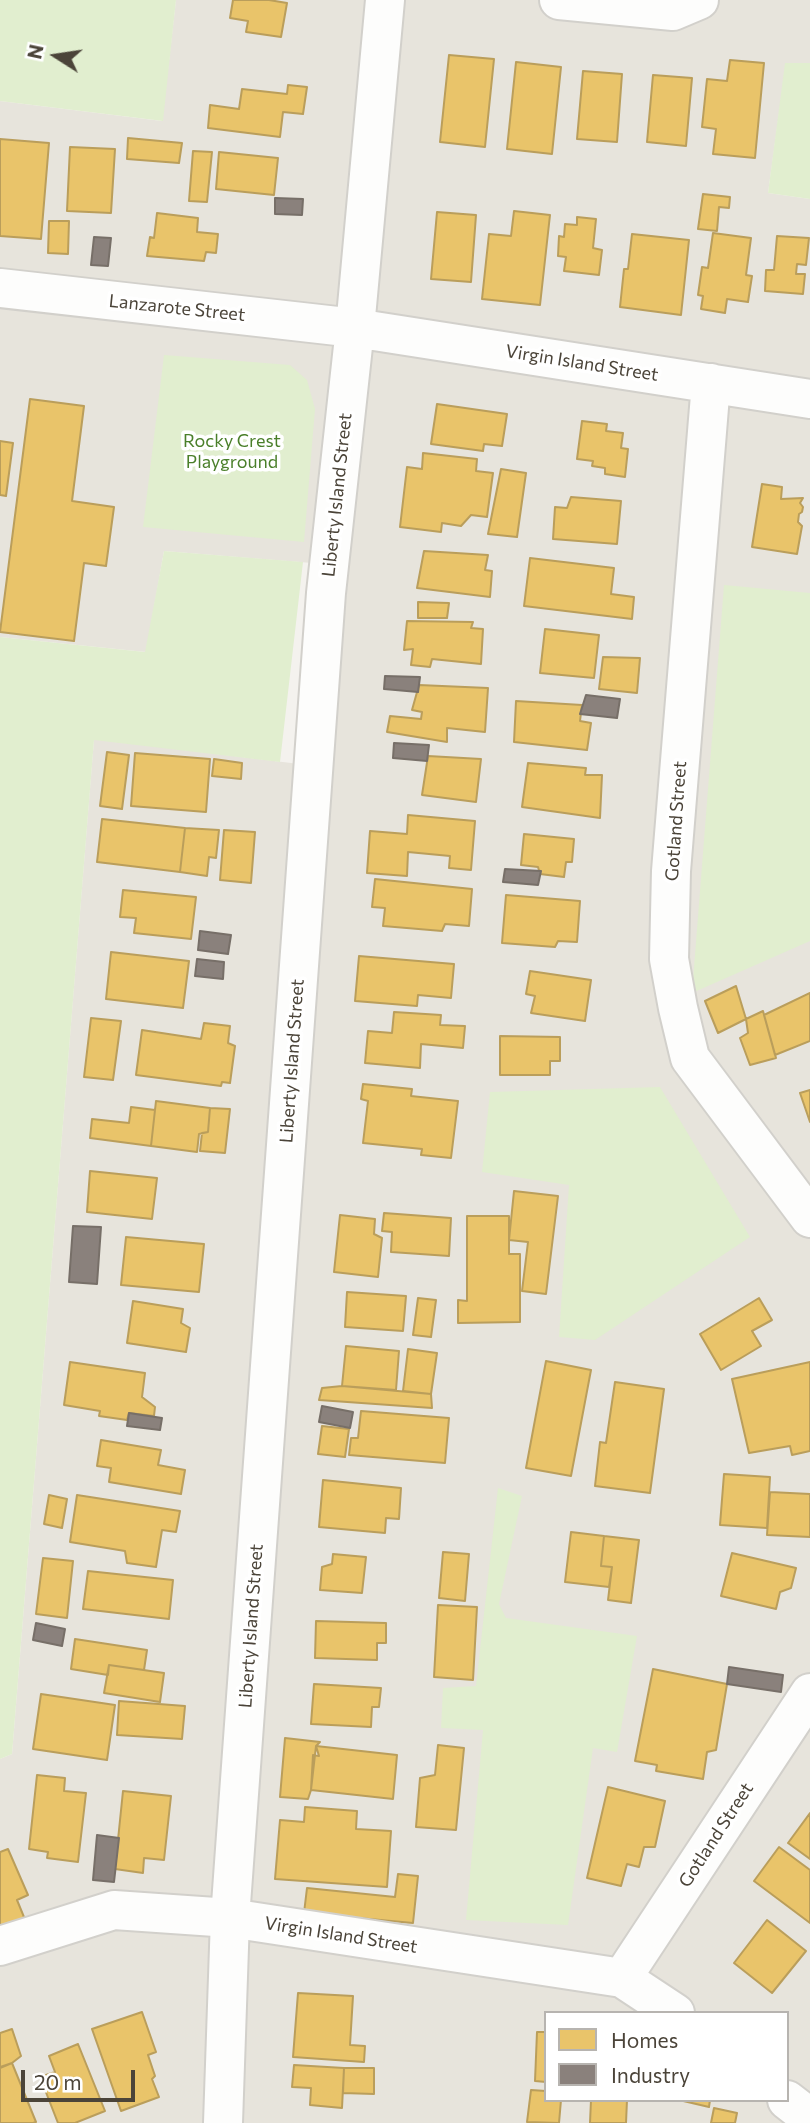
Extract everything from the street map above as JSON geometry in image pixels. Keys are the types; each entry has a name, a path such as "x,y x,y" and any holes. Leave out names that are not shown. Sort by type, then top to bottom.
{"street":[{"name":"Liberty Island Street","path":"223,2123 230,1918 326,593 355,328 385,0"},
{"path":"559,0 673,11 699,0"},
{"name":"Lanzarote Street","path":"0,288 355,328"},
{"name":"Virgin Island Street","path":"355,328 810,399"},
{"name":"Gotland Street","path":"711,383 671,872 669,959 690,1058 810,1218"},
{"name":"Gotland Street","path":"622,1978 810,1693"},
{"name":"Virgin Island Street","path":"0,1946 114,1910 230,1918 622,1978 672,2011"},
{"path":"789,2102 810,2118"}],"shaded area":[{"path":"176,0 810,0 810,63 786,63 768,193 810,199 810,2123 0,2123 0,1759 12,1754 94,739 332,768 349,566 164,551 146,652 0,637 0,101 162,121"}],"green space":[{"path":"0,0 176,0 163,121 0,101"},
{"path":"785,63 810,63 810,199 768,193"},
{"name":"Rocky Crest Playground","path":"164,355 290,365 307,380 315,409 304,542 143,527"},
{"path":"164,551 303,562 280,762 94,740 12,1754 0,1759 0,637 145,652"},
{"path":"724,585 810,593 810,941 692,993"},
{"path":"660,1087 750,1237 595,1340 559,1337 569,1185 482,1172 490,1092"},
{"path":"498,1488 522,1496 499,1604 506,1618 637,1636 617,1752 593,1748 568,1925 466,1920 483,1730 441,1728 443,1688 476,1686"}],"building: Homes":[{"path":"233,0 287,3 281,37 246,32 248,21 230,18"},
{"path":"449,55 494,59 485,147 440,142"},
{"path":"730,60 764,63 755,158 713,154 716,129 702,127 707,79 727,81"},
{"path":"516,62 561,67 552,154 507,149"},
{"path":"583,71 622,74 617,142 577,139"},
{"path":"653,75 692,78 686,146 647,142"},
{"path":"288,85 307,87 303,114 283,112 280,137 208,128 210,105 239,109 242,89 287,94"},
{"path":"128,138 182,143 179,163 127,159"},
{"path":"0,139 49,143 41,239 0,236"},
{"path":"70,147 115,149 111,213 67,211"},
{"path":"193,151 212,152 207,202 189,201"},
{"path":"219,152 278,158 274,195 216,189"},
{"path":"703,194 730,197 729,208 719,207 717,231 698,229"},
{"path":"514,211 550,215 540,305 482,299 489,234 511,236"},
{"path":"437,212 476,215 471,282 431,279"},
{"path":"157,213 198,218 197,232 218,234 216,253 206,252 204,261 147,256 150,237 154,238"},
{"path":"577,217 596,219 593,248 602,250 599,275 564,271 566,257 558,256 559,236 564,237 565,224 577,225"},
{"path":"49,221 69,221 68,254 48,253"},
{"path":"713,233 751,238 746,275 752,276 748,302 727,299 725,313 701,309 703,296 698,295 702,267 708,268"},
{"path":"632,234 689,240 681,315 620,307 624,269 628,269"},
{"path":"777,236 809,238 806,265 797,264 796,274 805,274 803,294 765,291 766,270 774,270"},
{"path":"30,399 84,406 72,501 114,507 106,566 84,563 74,641 0,632"},
{"path":"437,404 507,414 502,446 484,444 483,451 431,444"},
{"path":"582,421 607,424 606,431 623,433 621,448 628,449 625,477 605,474 605,468 592,466 593,461 577,459"},
{"path":"0,441 13,443 6,496 0,495"},
{"path":"423,453 477,459 476,471 493,473 487,517 471,515 461,526 442,523 441,532 400,527 407,467 422,469"},
{"path":"501,469 526,473 517,537 488,534"},
{"path":"762,484 782,487 781,499 803,498 800,503 803,507 798,522 802,526 797,554 752,547"},
{"path":"571,497 621,501 617,544 553,539 555,507 567,508"},
{"path":"424,551 488,555 485,570 492,571 490,597 417,588"},
{"path":"530,558 614,568 611,594 634,597 632,619 524,606"},
{"path":"418,602 449,603 447,618 418,618"},
{"path":"407,621 473,622 471,628 483,629 481,664 432,659 430,667 411,665 413,649 404,650"},
{"path":"545,629 599,635 594,678 540,673"},
{"path":"603,657 640,658 637,693 599,689"},
{"path":"419,685 488,688 485,732 447,728 447,742 387,732 390,716 421,719 422,712 412,710"},
{"path":"516,701 582,705 580,721 591,723 587,750 514,742"},
{"path":"107,752 129,755 122,809 100,806"},
{"path":"135,753 210,759 206,812 131,806"},
{"path":"428,756 481,759 476,802 422,795"},
{"path":"214,759 242,763 241,779 212,776"},
{"path":"528,763 586,768 585,775 602,775 600,818 522,807"},
{"path":"408,815 475,821 471,870 449,868 450,856 408,852 407,876 367,873 370,831 407,834"},
{"path":"102,819 185,828 180,872 97,862"},
{"path":"185,828 219,830 216,858 209,857 207,876 180,872"},
{"path":"224,830 255,832 251,883 220,880"},
{"path":"524,834 574,839 572,862 566,862 564,877 540,874 538,867 521,865"},
{"path":"375,879 472,889 469,926 445,924 442,931 383,926 385,908 372,907"},
{"path":"123,890 196,897 191,939 134,933 136,918 120,917"},
{"path":"506,895 580,901 577,942 558,941 555,947 502,943"},
{"path":"111,952 189,961 183,1008 106,999"},
{"path":"359,956 454,964 451,998 418,995 417,1006 355,1001"},
{"path":"530,971 591,980 585,1021 531,1013 535,996 526,994"},
{"path":"736,986 746,1019 718,1033 705,1001"},
{"path":"810,993 810,1041 775,1055 764,1015"},
{"path":"763,1011 776,1058 750,1065 740,1038 748,1033 746,1019"},
{"path":"394,1012 441,1015 440,1025 465,1026 463,1048 421,1044 420,1068 365,1063 368,1031 392,1033"},
{"path":"91,1018 121,1021 113,1080 84,1077"},
{"path":"204,1023 230,1026 228,1043 235,1046 230,1083 222,1082 221,1086 136,1075 142,1030 201,1039"},
{"path":"500,1036 560,1037 560,1061 550,1061 550,1075 500,1075"},
{"path":"363,1084 412,1089 411,1096 458,1101 451,1158 421,1155 422,1149 363,1143 368,1101 361,1099"},
{"path":"810,1090 810,1122 800,1093"},
{"path":"156,1101 210,1108 208,1132 199,1134 197,1152 151,1146"},
{"path":"131,1107 155,1110 151,1146 90,1138 92,1119 129,1123"},
{"path":"210,1108 230,1109 225,1153 200,1151 202,1133 208,1132"},
{"path":"90,1171 157,1178 152,1219 87,1212"},
{"path":"514,1191 558,1196 546,1294 522,1291 528,1242 509,1240"},
{"path":"384,1213 451,1218 449,1256 391,1252 392,1232 382,1231"},
{"path":"340,1215 375,1219 374,1234 382,1238 378,1277 334,1272"},
{"path":"467,1216 509,1216 509,1254 520,1254 520,1322 458,1323 458,1300 467,1301"},
{"path":"126,1237 204,1244 199,1292 121,1285"},
{"path":"347,1292 406,1296 403,1331 345,1327"},
{"path":"418,1298 436,1300 431,1337 413,1335"},
{"path":"759,1298 772,1320 752,1331 761,1346 721,1370 700,1334"},
{"path":"133,1301 183,1309 181,1323 190,1328 186,1352 127,1343"},
{"path":"346,1346 399,1351 396,1390 342,1386"},
{"path":"408,1349 437,1353 431,1394 403,1391"},
{"path":"546,1361 591,1370 571,1476 526,1468"},
{"path":"70,1362 145,1373 142,1397 155,1407 154,1416 129,1413 127,1420 99,1416 100,1411 64,1405"},
{"path":"810,1362 810,1451 792,1455 790,1446 749,1453 732,1379"},
{"path":"615,1382 664,1389 650,1493 595,1486 600,1442 606,1443"},
{"path":"342,1386 431,1394 432,1408 319,1400 322,1388"},
{"path":"361,1411 449,1418 445,1463 349,1455 351,1438 358,1438"},
{"path":"322,1426 349,1429 345,1457 318,1454"},
{"path":"101,1440 161,1450 158,1465 185,1470 181,1494 109,1482 111,1468 97,1466"},
{"path":"724,1474 770,1477 767,1528 720,1525"},
{"path":"323,1480 401,1488 399,1519 386,1518 385,1533 319,1527"},
{"path":"770,1492 810,1494 810,1537 767,1535"},
{"path":"49,1495 67,1499 62,1528 44,1524"},
{"path":"77,1495 180,1511 176,1532 162,1530 156,1567 127,1563 125,1551 70,1542"},
{"path":"571,1532 604,1536 601,1566 612,1567 609,1587 565,1582"},
{"path":"604,1536 639,1540 631,1603 608,1600 612,1567 601,1566"},
{"path":"443,1552 469,1554 465,1601 439,1598"},
{"path":"732,1553 796,1568 791,1588 780,1592 776,1609 721,1596"},
{"path":"333,1554 366,1557 362,1593 320,1590 322,1567 332,1564"},
{"path":"43,1558 73,1561 67,1618 36,1614"},
{"path":"88,1571 173,1580 169,1619 83,1609"},
{"path":"438,1605 477,1607 473,1680 434,1677"},
{"path":"316,1621 386,1623 386,1643 377,1643 377,1660 315,1658"},
{"path":"75,1639 147,1650 144,1670 109,1665 108,1675 71,1669"},
{"path":"109,1665 164,1673 160,1702 104,1693"},
{"path":"653,1669 727,1684 716,1750 707,1752 703,1779 656,1771 657,1765 635,1761"},
{"path":"314,1684 381,1688 379,1707 372,1707 371,1727 311,1724"},
{"path":"41,1694 115,1705 107,1760 33,1749"},
{"path":"119,1701 185,1706 182,1739 117,1735"},
{"path":"285,1738 320,1742 316,1746 319,1756 313,1755 308,1799 280,1797"},
{"path":"438,1745 464,1748 456,1830 416,1827 420,1778 435,1775"},
{"path":"316,1746 397,1755 393,1799 311,1790"},
{"path":"37,1775 65,1778 64,1791 86,1793 78,1862 47,1858 48,1852 29,1849"},
{"path":"608,1787 665,1801 655,1847 644,1847 639,1867 627,1864 621,1886 587,1878"},
{"path":"123,1791 171,1796 164,1860 144,1858 143,1873 115,1869"},
{"path":"305,1807 357,1811 356,1829 391,1831 387,1887 275,1879 280,1820 304,1822"},
{"path":"810,1813 810,1859 788,1843"},
{"path":"779,1847 810,1870 810,1923 754,1881"},
{"path":"8,1849 28,1895 17,1900 26,1922 0,1932 0,1852"},
{"path":"398,1874 418,1876 413,1923 304,1913 307,1888 395,1897"},
{"path":"767,1920 806,1951 772,1993 734,1963"},
{"path":"298,1993 353,1996 350,2045 365,2046 364,2062 293,2057"},
{"path":"142,2012 156,2052 148,2055 155,2076 152,2079 159,2097 121,2111 92,2029"},
{"path":"12,2029 21,2056 0,2067 0,2033"},
{"path":"537,2032 544,2032 544,2082 535,2081"},
{"path":"78,2044 105,2111 75,2123 58,2123 40,2077 55,2072 49,2056"},
{"path":"12,2063 36,2122 0,2123 0,2068"},
{"path":"294,2065 344,2068 342,2108 310,2105 311,2088 292,2087"},
{"path":"344,2068 374,2068 374,2094 343,2093"},
{"path":"531,2090 544,2091 544,2102 561,2102 559,2123 527,2122"},
{"path":"591,2102 627,2102 626,2123 590,2123"},
{"path":"688,2102 710,2102 709,2107"},
{"path":"714,2108 737,2113 735,2123 711,2123"}],"building: Industry":[{"path":"275,198 303,199 302,215 275,214"},
{"path":"94,237 111,238 108,266 91,265"},
{"path":"385,676 420,677 418,692 384,689"},
{"path":"586,695 620,699 617,718 580,714"},
{"path":"394,743 429,745 427,761 393,758"},
{"path":"505,869 541,871 538,885 503,882"},
{"path":"200,931 231,935 228,954 198,950"},
{"path":"197,959 224,962 223,979 195,976"},
{"path":"73,1226 101,1227 97,1284 69,1282"},
{"path":"322,1406 353,1412 350,1428 319,1422"},
{"path":"129,1413 162,1418 160,1430 127,1426"},
{"path":"36,1623 65,1629 62,1646 33,1640"},
{"path":"729,1667 783,1675 781,1692 727,1684"},
{"path":"97,1835 119,1838 114,1882 93,1880"}]}
